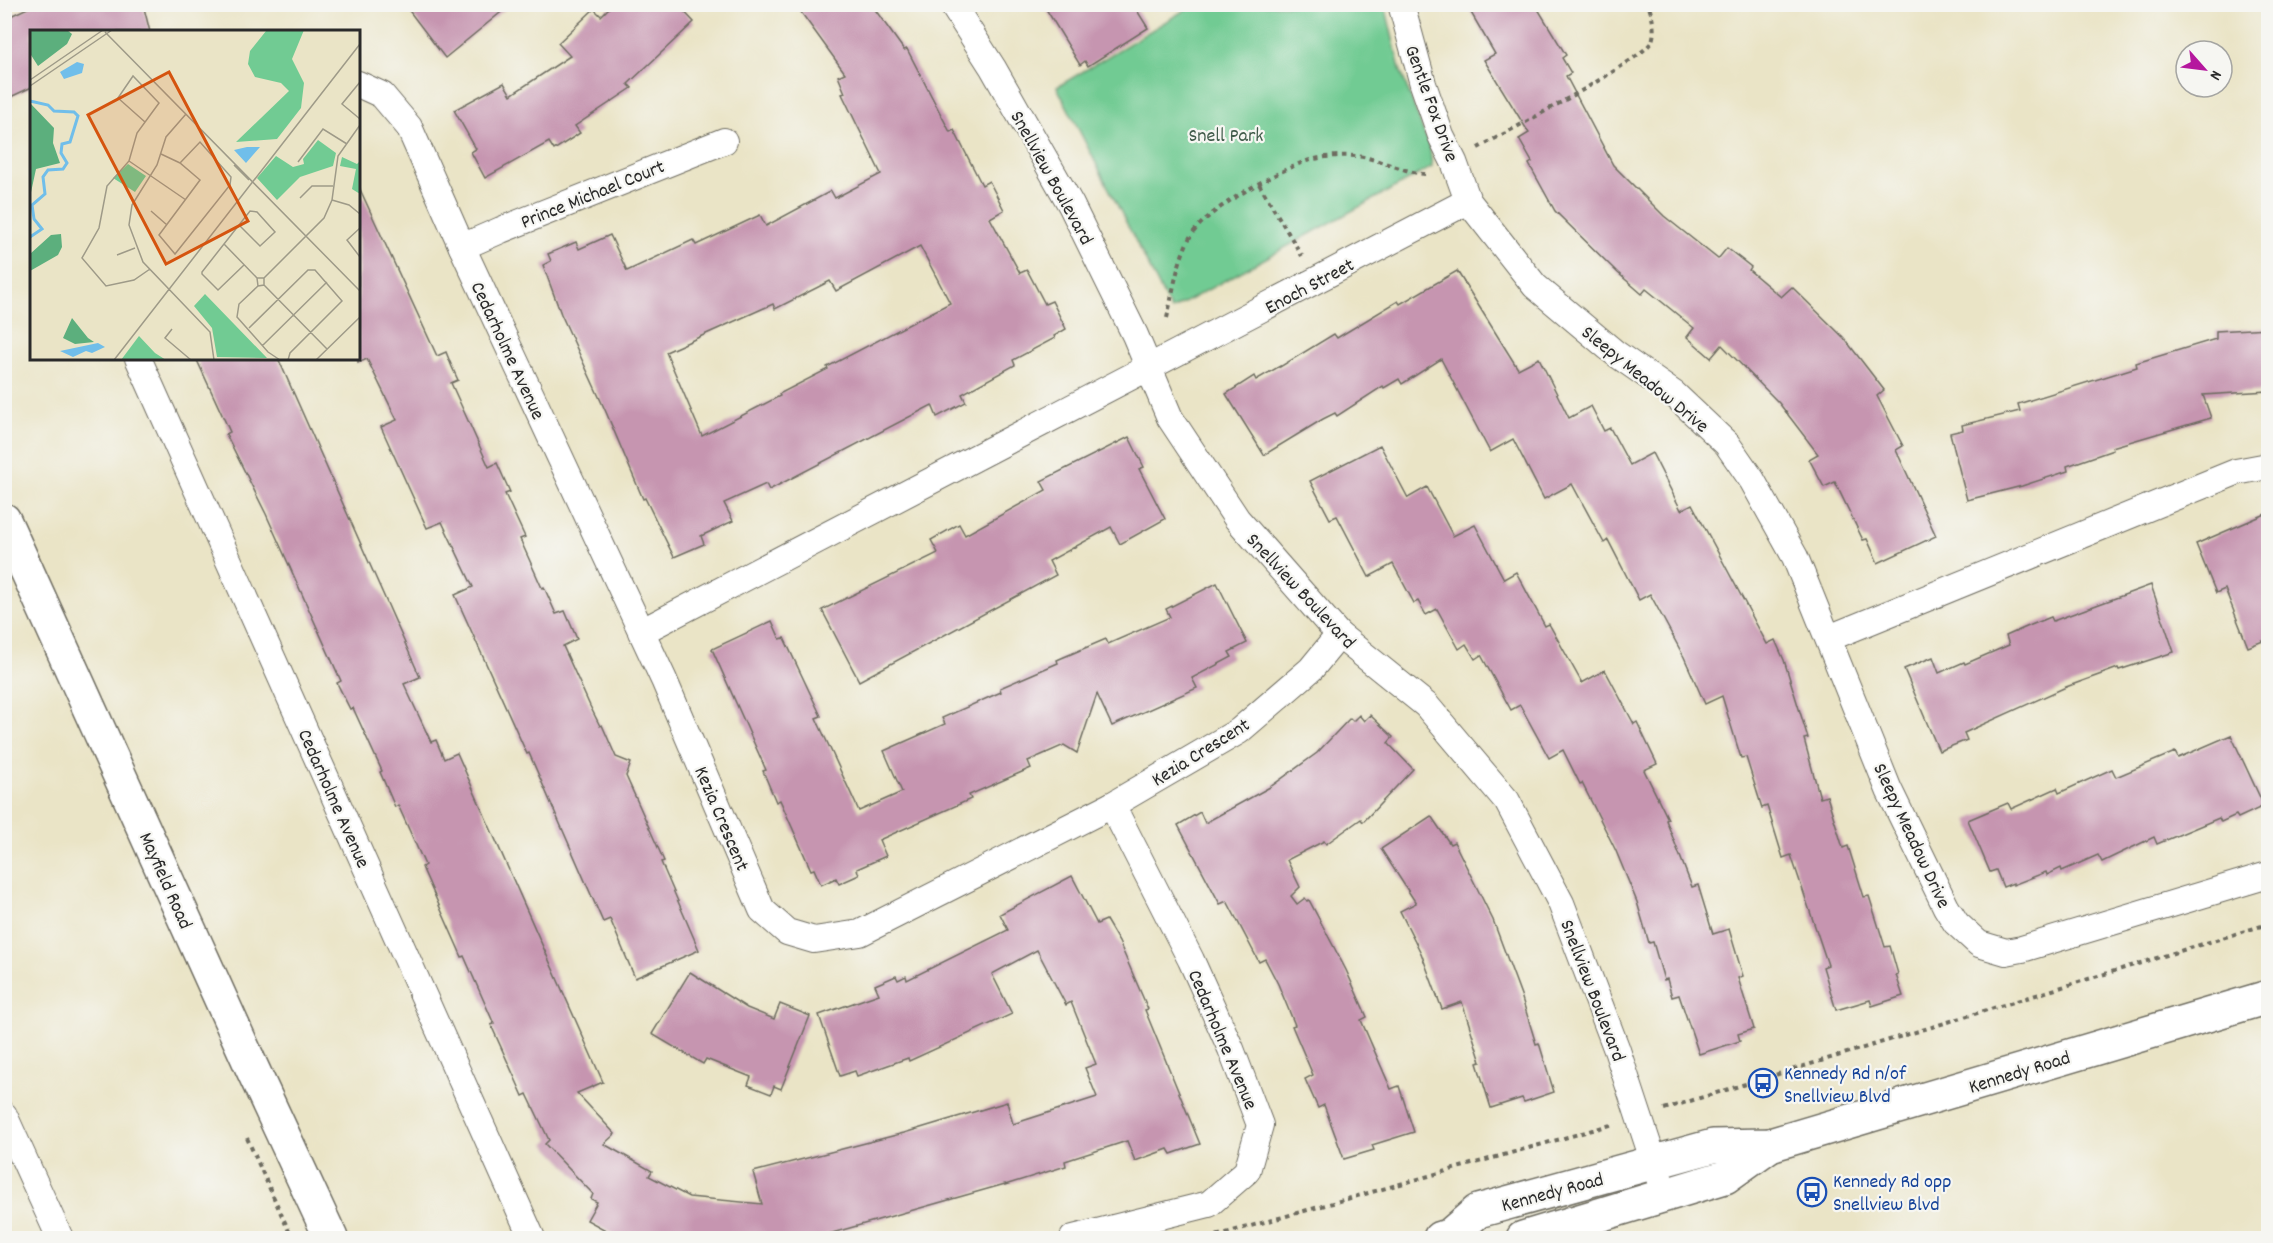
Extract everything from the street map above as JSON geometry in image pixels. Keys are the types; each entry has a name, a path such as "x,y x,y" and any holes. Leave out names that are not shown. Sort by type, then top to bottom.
{"main road":[{"name":"Mayfield Road","path":"4,520 331,1239"},
{"name":"Kennedy Road","path":"1449,1238 1478,1211 1713,1146 1770,1145 2268,997"},
{"name":"Kennedy Road","path":"1523,1239 1725,1177 1770,1145"}],"street":[{"name":"Snellview Boulevard","path":"952,4 993,68 1071,205 1150,368 1170,418 1237,519 1339,635 1426,705 1507,801 1561,903 1617,1050 1665,1196"},
{"name":"Gentle Fox Drive","path":"1401,4 1426,94 1468,201"},
{"name":"Cedarholme Avenue","path":"360,85 382,95 409,127 462,247 641,632"},
{"name":"Prince Michael Court","path":"462,247 724,141"},
{"name":"Enoch Street","path":"1150,368 1468,201"},
{"name":"Sleepy Meadow Drive","path":"1468,201 1535,286 1615,353 1674,394 1727,444 1752,480 1795,557 1889,790 1941,897 1956,923 1979,944 2006,952 2022,949 2268,875"},
{"name":"Cedarholme Avenue","path":"139,360 531,1239"},
{"path":"641,632 1150,368"},
{"path":"1829,638 2236,472 2268,466"},
{"name":"Kezia Crescent","path":"641,632 664,680 762,910 787,932 814,940 860,933 1112,805 1239,731 1311,669 1339,635"},
{"name":"Cedarholme Avenue","path":"1073,1239 1209,1204 1246,1171 1260,1125 1231,1049 1191,960 1112,805"},
{"path":"4,1115 60,1239"}],"path":[{"path":"1167,318 1175,281 1189,239 1200,223 1259,184 1302,163 1329,157 1356,156 1427,175 1609,75 1641,51 1651,43 1654,33 1648,4"},
{"path":"1259,184 1316,281"},
{"path":"1208,1239 1639,1117 2268,924"}],"green space":[{"name":"Snell Park","path":"1193,5 1385,5 1400,69 1430,149 1432,167 1171,310 1057,87"}],"building":[{"path":"36,4 143,4 150,30 30,30 30,88 4,100 4,19"},
{"path":"404,4 511,4 445,58"},
{"path":"613,4 677,4 694,22 628,84 632,88 575,126 580,133 554,150 549,142 485,178 471,152 476,149 454,110 504,83 511,95 570,56 558,43 594,9 601,16"},
{"path":"795,4 871,4 904,50 907,49 950,132 954,130 982,185 989,181 1004,210 990,218 1020,273 1027,270 1045,304 1052,301 1066,329 1054,336 1055,338 1013,360 1015,365 962,394 966,402 937,417 932,405 769,490 766,484 724,503 733,521 701,536 704,544 674,557 645,498 643,499 561,314 543,265 551,261 548,254 576,242 579,249 610,235 627,271 693,240 696,245 760,215 766,226 831,191 835,198 881,174 842,94 845,93 838,76 845,73","holes":["920,246 950,303 702,436 666,352 773,304 775,309 830,281 836,291"]},
{"path":"1043,4 1133,4 1148,28 1088,66 1085,61 1080,65"},
{"path":"1466,4 1535,4 1566,55 1562,58 1571,73 1566,76 1613,165 1664,216 1718,259 1727,248 1751,267 1749,270 1781,297 1792,287 1844,338 1884,390 1877,396 1903,446 1896,450 1936,536 1878,563 1867,539 1863,540 1835,482 1824,487 1809,459 1818,454 1779,403 1722,345 1711,358 1687,337 1694,328 1646,289 1642,294 1555,211 1529,164 1532,162 1519,139 1529,133 1484,60 1495,54"},
{"path":"360,189 437,356 446,352 458,380 451,383 489,467 497,463 510,492 505,494 525,537 520,539 542,588 544,587 556,614 565,611 577,639 563,646 616,757 631,763 626,776 664,861 661,862 699,950 635,978 610,919 603,922 529,753 527,754 455,595 473,587 442,522 427,528 381,427 397,420 367,359 358,363 360,360"},
{"path":"1457,271 1518,369 1539,358 1569,418 1591,406 1604,431 1610,428 1630,465 1652,453 1681,510 1692,504 1767,644 1775,640 1784,660 1808,738 1804,739 1820,798 1827,796 1843,848 1848,846 1864,897 1869,896 1885,947 1890,946 1903,996 1872,1006 1870,1000 1836,1010 1823,967 1828,965 1791,855 1783,858 1767,806 1762,808 1746,757 1741,758 1722,696 1705,704 1684,657 1650,594 1639,600 1608,540 1604,543 1572,484 1544,499 1513,439 1490,452 1441,359 1402,384 1399,379 1384,388 1383,386 1337,416 1335,413 1323,419 1264,455 1226,394 1254,376 1256,380 1280,367 1334,334 1337,338 1398,301 1400,304"},
{"path":"2268,328 2268,391 2203,395 2211,418 2112,447 2113,450 2067,466 2068,471 1967,500 1950,433 1963,430 1962,425 2020,411 2018,404 2137,367 2136,363 2216,339 2216,331"},
{"path":"197,360 279,360 420,677 404,684 431,742 436,740 444,759 457,753 603,1082 577,1093 615,1134 604,1144 652,1171 649,1176 689,1197 762,1204 753,1172 904,1133 1007,1102 1013,1124 1097,1097 1085,1068 1096,1064 1071,1002 1066,1005 1037,950 992,974 1012,1014 909,1061 908,1058 857,1076 855,1071 840,1076 819,1015 879,994 875,985 896,976 898,980 906,976 907,980 1008,930 1000,914 1072,876 1097,924 1106,920 1119,942 1148,1009 1145,1010 1200,1144 1171,1154 1168,1149 1135,1161 1127,1141 1065,1161 1066,1166 1005,1185 811,1239 622,1239 587,1220 597,1202 591,1199 593,1194 545,1144 549,1140 527,1094 523,1096 491,1025 494,1024 422,867 425,865 398,805 395,807 380,772 382,771 353,708 350,709 337,683 341,681 266,514 226,434 230,432"},
{"path":"1129,437 1144,467 1139,469 1165,519 1120,544 1111,527 1049,561 1056,575 859,681 822,610 938,553 931,540 959,524 965,535 1046,490 1041,481"},
{"path":"1380,445 1408,498 1427,487 1453,536 1475,525 1504,579 1516,572 1545,626 1549,624 1582,683 1605,670 1634,724 1637,722 1657,764 1644,770 1668,819 1666,820 1692,887 1698,885 1713,934 1729,929 1743,976 1738,978 1754,1029 1738,1034 1740,1041 1699,1054 1679,995 1672,997 1667,979 1664,980 1653,942 1649,943 1637,902 1616,851 1563,750 1549,758 1520,705 1511,710 1481,655 1475,659 1466,644 1459,649 1437,609 1426,615 1418,601 1414,603 1393,564 1369,577 1337,516 1330,519 1310,481"},
{"path":"2268,513 2268,639 2248,647 2225,589 2216,593 2196,544"},
{"path":"1217,583 1247,643 1229,652 1232,657 1192,678 1197,688 1112,726 1097,694 1077,753 1064,745 1028,761 1031,768 969,795 971,799 879,840 886,856 857,869 859,875 839,884 836,878 821,885 814,869 811,870 780,800 776,802 763,771 766,770 712,649 772,621 780,639 784,638 821,716 816,718 859,811 902,792 884,751 945,724 942,718 1001,692 1000,688 1058,663 1057,660 1106,639 1108,644 1170,617 1166,609"},
{"path":"2151,585 2174,652 2119,670 2118,668 2066,687 1964,733 1967,740 1939,751 1904,669 1933,657 1939,673 2009,645 2006,636 2031,625 2051,617 2053,621"},
{"path":"1359,715 1364,721 1370,715 1393,737 1388,743 1413,769 1363,822 1361,819 1326,844 1324,841 1287,860 1300,887 1291,896 1297,904 1305,898 1309,900 1346,970 1367,1017 1361,1020 1391,1089 1399,1086 1414,1132 1372,1145 1374,1150 1344,1159 1324,1105 1318,1108 1305,1079 1313,1075 1292,1026 1295,1025 1278,984 1265,959 1259,962 1227,901 1220,904 1178,825 1200,812 1205,823 1270,787 1317,753 1350,718 1353,721"},
{"path":"2231,735 2264,806 2238,818 2236,815 2221,822 2219,818 2157,844 2154,837 2102,862 2098,855 2062,871 2061,868 2047,875 2046,872 2013,885 2013,883 2003,887 1996,870 1990,872 1968,820 2008,803 2011,809 2057,788 2059,793 2112,769 2116,777 2175,752 2178,758"},
{"path":"1431,816 1450,844 1454,842 1493,920 1521,995 1536,1044 1539,1043 1554,1092 1524,1102 1522,1098 1491,1108 1477,1063 1481,1062 1462,1002 1442,1009 1421,953 1400,911 1416,903 1381,849"},
{"path":"690,972 747,1008 774,1019 780,1004 810,1016 781,1089 774,1086 771,1094 748,1085 751,1077 706,1059 703,1064 652,1034"}],"place":[{"name":"Kennedy Rd n/of Snellview Blvd","path":"1763,1083"},
{"name":"Kennedy Rd opp Snellview Blvd","path":"1812,1192"}]}
